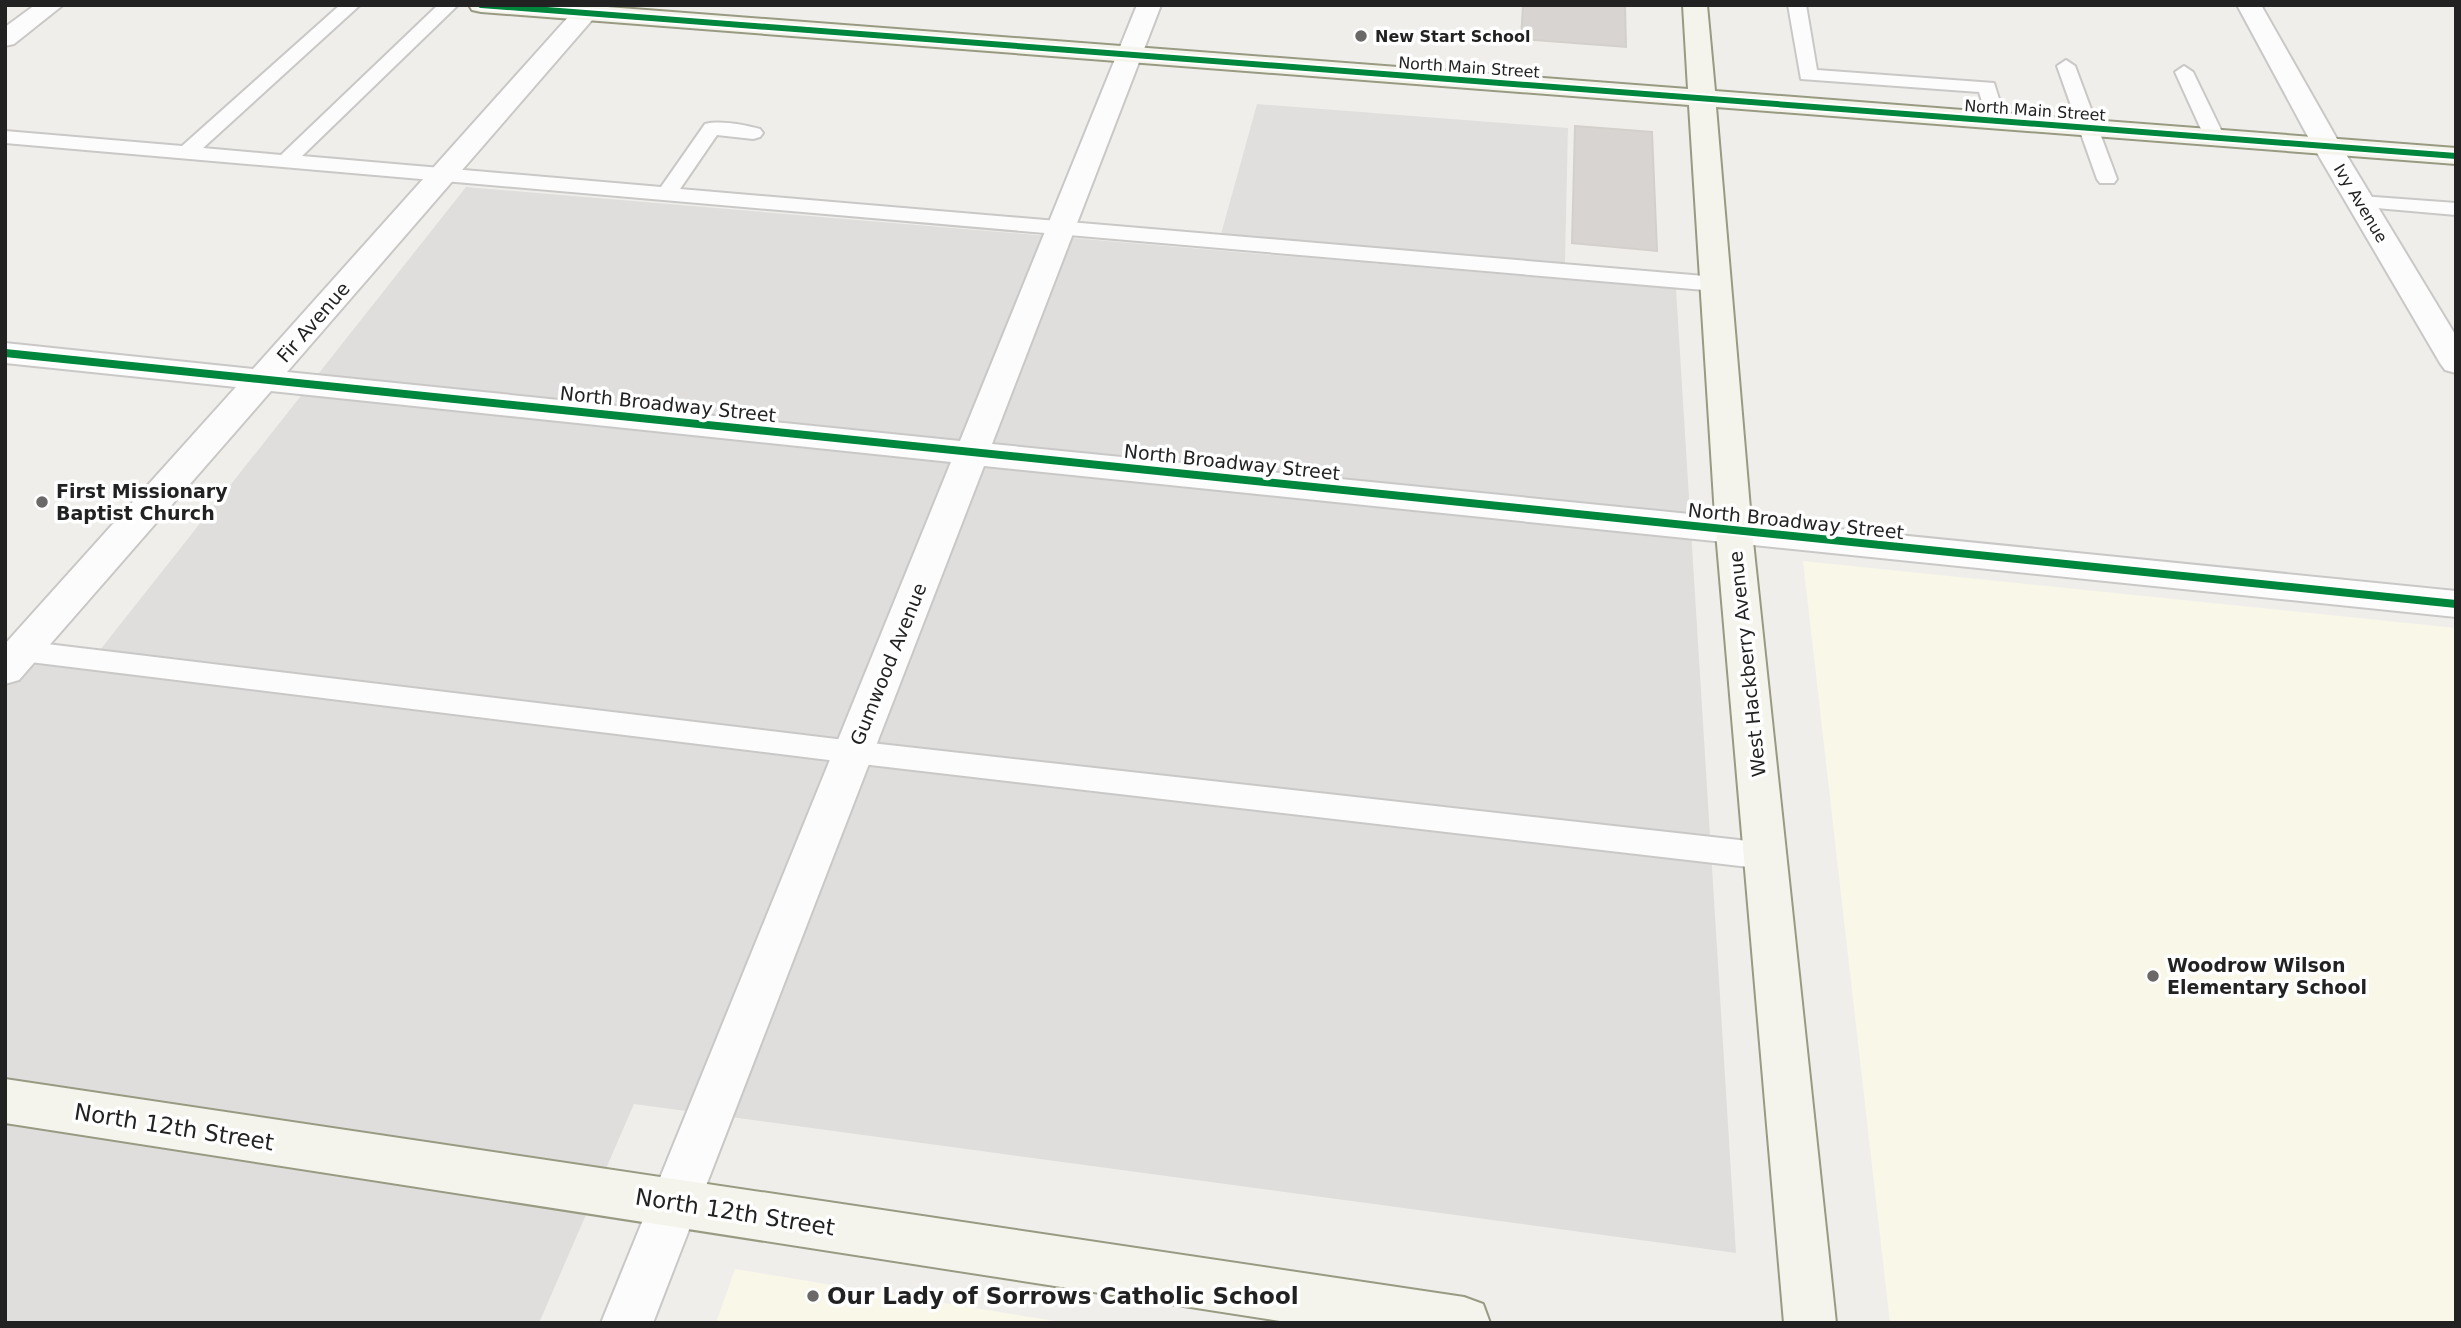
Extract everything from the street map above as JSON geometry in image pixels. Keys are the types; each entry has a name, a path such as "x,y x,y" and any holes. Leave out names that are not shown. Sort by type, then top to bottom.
{"street":[{"path":"5,39 51,5"},
{"name":"North Main Street","path":"481,5 590,9 1129,55 2456,156"},
{"name":"West Hackberry Avenue","path":"1695,5 1734,532 1810,1323"},
{"name":"Ivy Avenue","path":"2249,5 2327,146 2453,353"},
{"name":"Gumwood Avenue","path":"627,1323 1148,6"},
{"name":"Fir Avenue","path":"14,661 590,9"},
{"name":"North Broadway Street","path":"5,353 2456,604"},
{"name":"North 12th Street","path":"5,1101 1464,1323"}],"lane":[{"path":"187,152 351,5"},
{"path":"286,161 449,5"},
{"path":"1136,5 1148,6"},
{"path":"1797,5 1808,75 1987,88 1996,121"},
{"path":"2066,66 2107,179"},
{"path":"2184,72 2215,138"},
{"path":"667,193 712,128 753,133"},
{"path":"5,137 1716,284"},
{"path":"2361,202 2456,209"},
{"path":"14,661 853,752 1766,856"}],"shaded area":[{"path":"1257,104 1568,128 1565,263 1221,234"},
{"path":"466,187 1676,289 1736,1253 634,1104 539,1323 5,1323 5,643 96,655"},
{"name":"Woodrow Wilson Elementary School","path":"1803,561 2456,628 2456,1323 1890,1323"},
{"name":"Our Lady of Sorrows Catholic School","path":"735,1269 1067,1323 716,1323"}],"building":[{"path":"1523,5 1625,5 1626,47 1521,39"},
{"path":"1575,126 1652,132 1657,251 1572,243"}],"cycle path":[{"path":"481,5 2456,156"},
{"path":"5,353 2456,604"}],"place":[{"name":"New Start School","path":"1361,36"},
{"name":"First Missionary Baptist Church","path":"42,502"},
{"name":"Woodrow Wilson Elementary School","path":"2153,976"},
{"name":"Our Lady of Sorrows Catholic School","path":"813,1296"}]}
